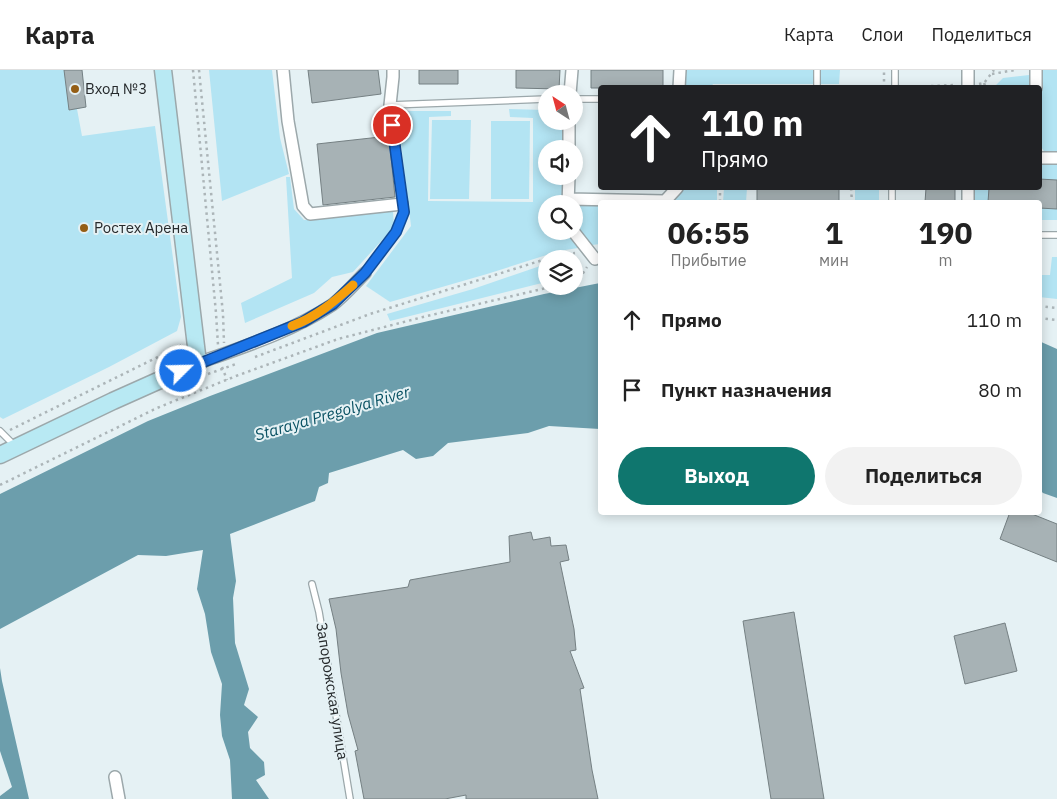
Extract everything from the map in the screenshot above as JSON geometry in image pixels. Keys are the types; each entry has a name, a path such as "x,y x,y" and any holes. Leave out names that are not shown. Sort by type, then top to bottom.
{"main road":[{"path":"0,455 200,370 163,70"}],"street":[{"path":"283,70 288,121 303,206 310,214 402,204"},
{"path":"390,106 393,70"},
{"path":"571,85 572,70"},
{"path":"679,85 680,70"},
{"path":"968,70 968,85"},
{"path":"1036,70 1036,85"},
{"path":"1042,158 1057,158"},
{"path":"666,200 675,190"},
{"path":"583,201 598,201"},
{"path":"580,240 595,259"},
{"path":"200,370 221,355 303,322 333,304 365,273"},
{"path":"115,777 120,799"}],"lane":[{"path":"817,70 817,85"},
{"path":"895,70 895,85"},
{"path":"365,273 396,232 404,212 390,106 538,99"},
{"path":"583,99 598,99"},
{"path":"1042,235 1057,235"},
{"path":"1,433 15,447"},
{"name":"Запорожская улица","path":"312,584 319,612 350,799"}],"path":[{"path":"193,70 217,330 222,369 227,380"},
{"path":"199,70 223,314 221,355 229,366"},
{"path":"884,70 884,85"},
{"path":"973,85 984,83 994,70"},
{"path":"992,74 1015,70"},
{"path":"248,360 370,314 538,262"},
{"path":"0,485 157,408 338,339 538,290"},
{"path":"1042,306 1057,308"},
{"path":"1042,318 1057,320"},
{"path":"1,433 172,351 195,338 217,330"},
{"path":"200,370 222,369 238,363"}],"shaded area":[{"name":"Ростех Арена","path":"0,70 82,70 86,107 77,109 82,136 155,126 181,317 177,331 3,419 0,417"},
{"path":"209,70 272,70 280,138 289,174 222,201"},
{"path":"685,70 840,70 839,84 684,85"},
{"path":"1042,70 1057,70 1057,153 1044,151 1042,148"},
{"path":"1029,75 1029,85 996,85 1003,78"},
{"path":"509,109 538,110 538,130 564,130 564,140 538,140 538,185 563,185 563,195 538,195 538,240 572,240 578,248 538,250 538,258 390,302 366,286 411,226 398,119 407,111 451,111 451,116 429,117 428,201 533,202 533,118 510,117"},
{"path":"432,120 471,120 469,199 430,199"},
{"path":"491,121 530,121 529,199 491,199"},
{"path":"1042,164 1057,164 1057,220 1042,220 1042,200 973,200 973,190 1042,190"},
{"path":"286,177 290,177 294,209 304,220 393,211 394,227 353,272 332,277 314,293 245,323 241,303 292,278"},
{"path":"679,190 717,190 717,200 671,200"},
{"path":"724,190 747,190 746,200 723,200"},
{"path":"855,190 879,190 879,200 855,200"},
{"path":"598,205 598,244 592,245 583,235 583,206"},
{"path":"1052,257 1057,257 1057,299 1042,297 1042,275 1050,275"},
{"path":"538,267 538,284 390,321 387,314 473,289"}],"water":[{"name":"Staraya Pregolya River","path":"598,283 598,429 549,426 528,433 448,443 433,456 416,459 403,450 329,473 328,483 319,487 315,501 230,534 236,581 233,598 235,643 249,689 244,705 258,717 248,732 250,748 264,762 265,775 256,780 269,799 232,799 230,760 222,736 220,715 222,684 211,652 205,614 197,589 203,550 166,556 138,555 0,629 0,494 148,421 377,333 540,295 583,295 583,286"},
{"path":"1042,342 1057,349 1057,498 1043,493"},
{"path":"0,668 29,799 0,799 0,796 12,787 0,751"}],"building":[{"name":"Вход №3","path":"64,70 82,70 86,107 69,110"},
{"path":"308,70 378,70 381,94 312,103"},
{"path":"419,70 458,70 458,84 419,84"},
{"path":"516,70 560,70 559,85 538,85 538,89 516,88"},
{"path":"591,70 663,70 663,85 598,85 598,88 591,88"},
{"path":"389,136 395,197 323,205 317,144"},
{"path":"1042,179 1057,180 1057,209 1042,208 1042,200 988,200 989,190 1042,190"},
{"path":"757,190 839,190 839,200 757,200"},
{"path":"926,190 955,190 955,200 925,200"},
{"path":"1009,515 1034,515 1057,524 1057,562 1000,539"},
{"path":"531,532 533,540 550,537 551,546 566,545 569,560 560,562 574,629 576,650 570,651 584,688 580,689 598,799 466,799 466,795 445,799 364,799 355,751 358,750 348,714 336,629 329,599 408,587 410,580 510,562 509,536"},
{"path":"794,612 824,799 771,799 743,621"},
{"path":"1005,623 1017,671 965,684 954,636"}],"slow traffic":[{"path":"292,326 303,322 333,304 353,285"}],"place":[{"name":"Вход №3","path":"75,89"},
{"name":"Ростех Арена","path":"84,228"}],"route":[{"path":"181,371 303,322 333,304 365,273 396,232 404,212 392,125"}]}
